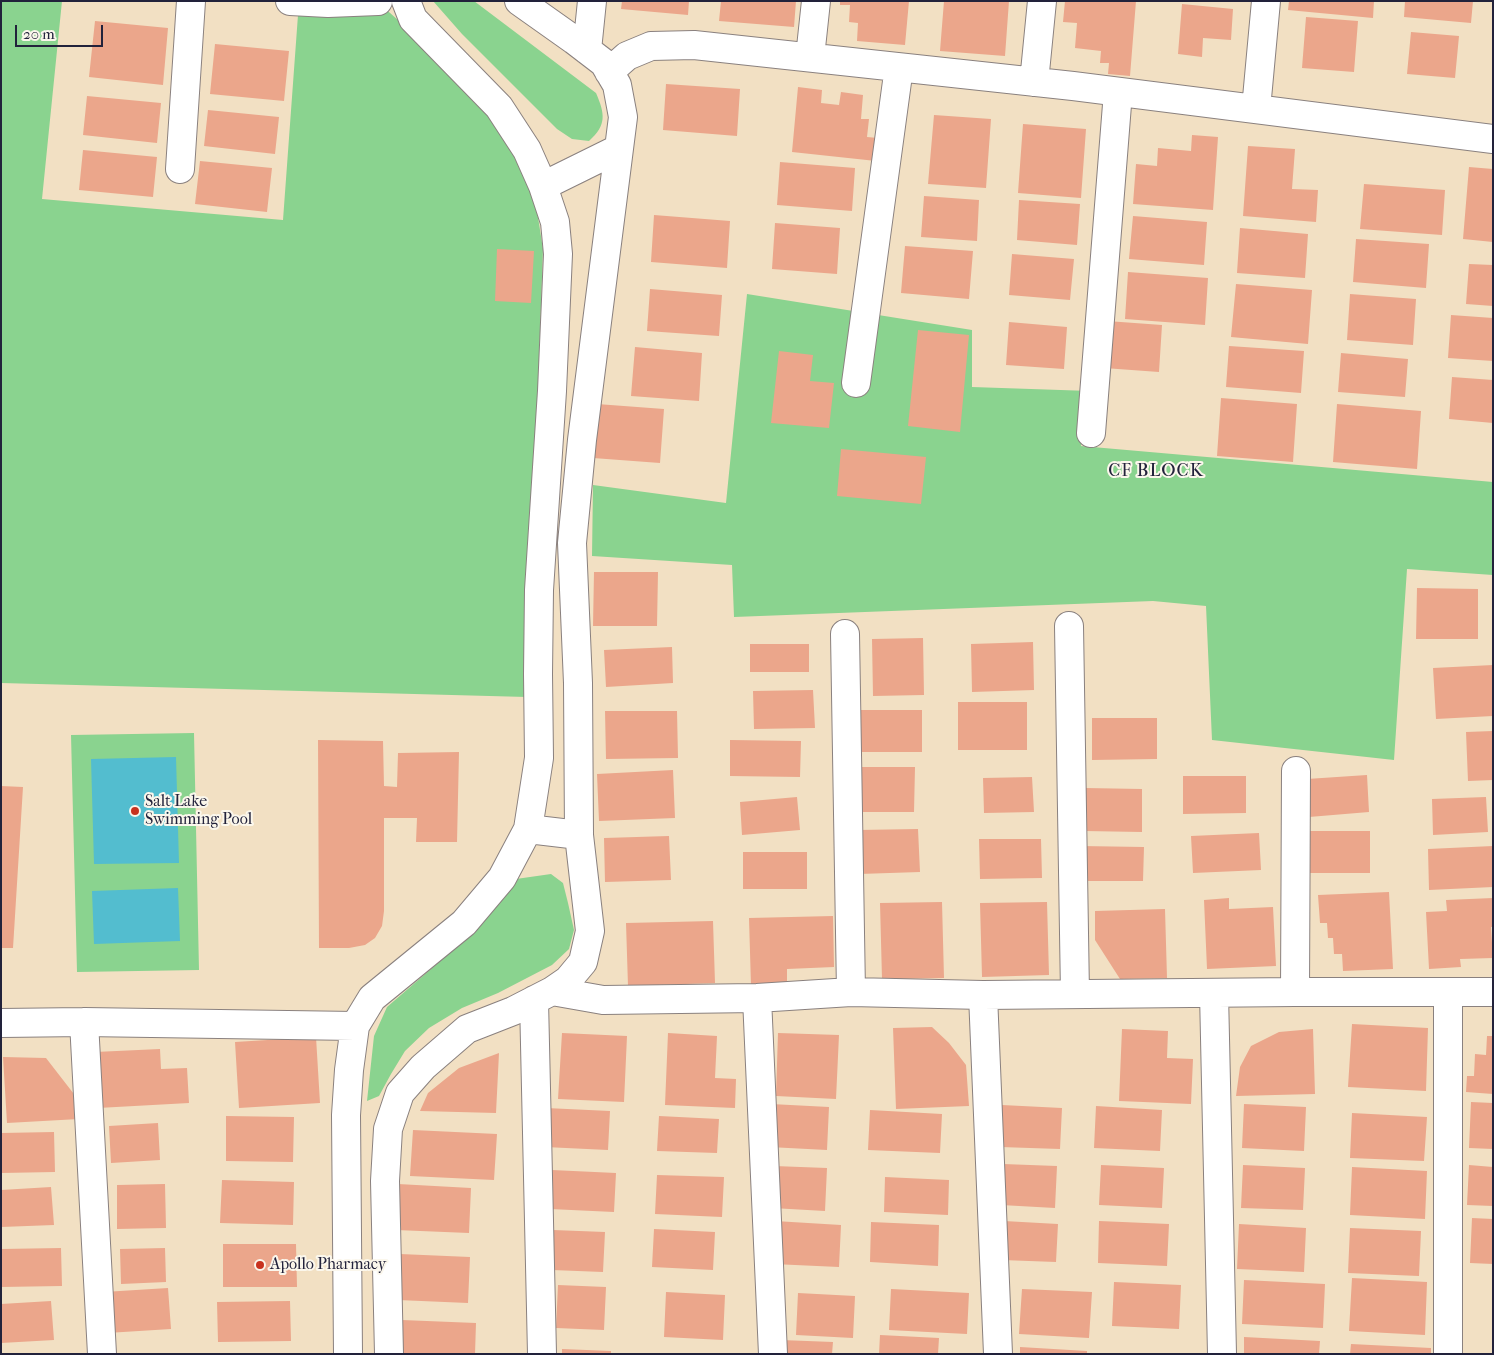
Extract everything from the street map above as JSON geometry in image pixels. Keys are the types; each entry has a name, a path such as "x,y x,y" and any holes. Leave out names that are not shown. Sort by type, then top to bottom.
{"street":[{"path":"180,168 192,1"},
{"path":"290,1 328,3 378,1"},
{"path":"348,1354 346,1116 349,1070 355,1026 372,998 464,923 502,878 528,829 539,758 539,590 552,391 558,254 554,222 543,186 526,150 499,107 413,19 406,1"},
{"path":"389,1354 385,1181 388,1129 400,1093 423,1067 467,1029 513,1012 568,980 583,962 590,930 579,835 578,683 572,543 582,440 623,117 617,85 604,63 519,1"},
{"path":"587,50 592,1"},
{"path":"810,57 816,1"},
{"path":"1034,82 1042,1"},
{"path":"1256,109 1266,1"},
{"path":"609,72 627,56 651,46 694,44 1492,135"},
{"path":"856,384 899,67"},
{"path":"1091,433 1118,92"},
{"path":"543,186 618,149"},
{"path":"1069,626 1075,994"},
{"path":"845,634 851,992"},
{"path":"1294,992 1296,771"},
{"path":"528,829 579,835"},
{"path":"543,996 603,1000 758,998 851,992 983,995 1493,992"},
{"path":"1448,992 1448,1354"},
{"path":"1214,993 1222,1354"},
{"path":"983,995 998,1354"},
{"path":"542,1354 543,996"},
{"path":"758,998 772,1354"},
{"path":"1,1023 84,1022 355,1026"},
{"path":"84,1022 102,1354"},
{"path":"346,1116 388,1129"}],"green space":[{"path":"1,1 62,1 42,199 283,220 298,15 380,4 446,63 494,120 534,192 543,249 527,697 1,683"},
{"path":"433,1 474,1 596,93 603,119 595,135 589,141 572,139 557,129 462,34"},
{"path":"747,294 972,330 972,387 1090,391 1081,446 1493,482 1493,575 1407,569 1394,760 1212,740 1206,606 1153,601 734,617 732,565 592,556 593,485 726,503"},
{"path":"194,733 199,970 77,972 71,735"},
{"path":"551,874 563,883 568,903 574,930 569,949 552,965 498,993 462,1008 429,1028 405,1051 379,1096 367,1101 374,1036 387,1007 475,931 516,879"}],"water":[{"name":"Salt Lake Swimming Pool","path":"176,757 179,863 94,864 91,759"},
{"path":"178,888 180,941 94,944 92,891"}],"building":[{"path":"622,1 689,1 688,15 621,9"},
{"path":"721,1 796,1 794,27 719,21"},
{"path":"840,1 909,1 905,45 857,41 858,23 849,22 850,5 840,5"},
{"path":"944,1 1009,1 1005,56 940,51"},
{"path":"1065,1 1136,1 1130,76 1108,74 1109,63 1100,63 1101,51 1075,48 1077,23 1063,22"},
{"path":"1289,1 1374,1 1373,18 1288,10"},
{"path":"1405,1 1473,1 1471,23 1404,17"},
{"path":"1182,4 1233,9 1231,40 1203,38 1202,57 1178,54"},
{"path":"1306,17 1358,21 1354,72 1302,68"},
{"path":"95,21 168,28 163,85 89,77"},
{"path":"1411,32 1459,36 1455,78 1407,74"},
{"path":"215,44 289,51 284,101 210,94"},
{"path":"666,84 740,89 737,136 663,130"},
{"path":"798,87 822,90 821,103 839,105 841,92 863,95 861,119 869,119 867,137 878,138 876,161 792,152"},
{"path":"87,96 161,103 157,143 83,135"},
{"path":"208,110 279,117 275,154 204,146"},
{"path":"934,115 991,119 986,188 928,184"},
{"path":"1023,124 1086,129 1081,198 1018,193"},
{"path":"1192,135 1218,137 1213,210 1133,204 1136,164 1157,166 1158,148 1191,151"},
{"path":"1248,146 1295,149 1292,189 1318,190 1316,222 1243,216"},
{"path":"83,150 157,157 153,197 79,190"},
{"path":"200,161 272,168 267,212 195,204"},
{"path":"780,162 855,168 852,211 777,205"},
{"path":"1469,167 1493,169 1493,242 1463,239"},
{"path":"1364,184 1445,190 1442,235 1360,229"},
{"path":"924,196 979,200 977,241 921,237"},
{"path":"1019,200 1080,204 1077,245 1017,240"},
{"path":"654,215 730,221 727,268 651,262"},
{"path":"1133,216 1207,222 1204,265 1129,259"},
{"path":"775,223 840,228 837,274 772,269"},
{"path":"1240,228 1308,234 1305,278 1237,273"},
{"path":"1356,239 1429,244 1426,288 1353,282"},
{"path":"905,246 973,251 969,299 901,293"},
{"path":"497,249 534,251 531,303 495,301"},
{"path":"1012,254 1074,259 1070,300 1009,295"},
{"path":"1469,264 1493,265 1493,306 1466,304"},
{"path":"1128,272 1208,278 1205,325 1125,319"},
{"path":"1236,284 1312,290 1308,344 1231,337"},
{"path":"650,289 722,295 719,336 647,331"},
{"path":"1350,294 1416,299 1413,345 1347,340"},
{"path":"1451,315 1493,318 1493,361 1448,358"},
{"path":"1107,321 1162,325 1159,372 1104,368"},
{"path":"1009,322 1067,327 1064,369 1006,365"},
{"path":"918,330 969,335 960,432 908,426"},
{"path":"1229,346 1304,351 1301,393 1226,387"},
{"path":"635,347 702,353 699,401 631,396"},
{"path":"779,351 813,355 810,381 834,383 829,428 771,423"},
{"path":"1341,353 1408,359 1405,397 1338,392"},
{"path":"1452,377 1493,380 1493,423 1449,419"},
{"path":"1221,398 1297,404 1293,462 1217,456"},
{"path":"597,404 664,409 660,463 593,458"},
{"path":"1337,404 1421,411 1417,469 1333,462"},
{"path":"841,449 926,457 921,504 837,496"},
{"path":"594,572 658,572 657,626 593,626"},
{"path":"1417,588 1478,589 1478,639 1416,639"},
{"path":"923,638 924,695 873,696 872,639"},
{"path":"1033,642 1034,690 972,692 971,644"},
{"path":"750,644 809,644 809,672 750,672"},
{"path":"672,647 673,683 606,687 604,650"},
{"path":"1493,665 1493,716 1436,719 1433,668"},
{"path":"813,690 815,728 754,729 753,691"},
{"path":"958,702 1027,702 1027,750 958,750"},
{"path":"858,710 922,710 922,752 858,752"},
{"path":"605,711 677,711 678,758 606,759"},
{"path":"1092,718 1157,718 1157,759 1092,760"},
{"path":"1493,731 1493,780 1468,781 1466,732"},
{"path":"318,740 383,741 384,786 397,787 398,753 459,752 457,842 416,842 417,818 384,818 384,911 382,926 375,938 365,945 349,948 319,948"},
{"path":"730,740 801,741 800,777 730,776"},
{"path":"858,767 915,767 914,812 857,812"},
{"path":"673,770 675,818 599,821 597,774"},
{"path":"1367,775 1369,812 1309,817 1307,779"},
{"path":"1183,776 1246,776 1246,813 1183,814"},
{"path":"1032,777 1034,812 984,813 983,778"},
{"path":"1,786 23,787 13,948 1,948"},
{"path":"1085,788 1142,789 1142,832 1084,831"},
{"path":"797,797 800,830 742,835 740,802"},
{"path":"1486,797 1488,832 1433,835 1432,799"},
{"path":"918,829 920,872 859,874 858,830"},
{"path":"1308,831 1370,831 1370,873 1308,873"},
{"path":"1259,833 1261,870 1193,873 1191,836"},
{"path":"669,836 671,880 605,882 604,838"},
{"path":"979,839 1041,839 1042,878 980,879"},
{"path":"1080,846 1144,847 1143,881 1079,881"},
{"path":"1493,846 1493,887 1429,890 1428,849"},
{"path":"743,852 807,852 807,889 743,889"},
{"path":"1389,892 1393,969 1343,971 1342,954 1334,954 1333,938 1328,938 1327,923 1320,923 1318,895"},
{"path":"1229,898 1229,909 1273,907 1276,966 1207,969 1204,900"},
{"path":"1493,898 1493,927 1491,927 1493,958 1460,959 1461,967 1429,969 1426,912 1447,911 1446,900"},
{"path":"942,902 944,978 882,979 880,903"},
{"path":"1047,902 1049,975 982,977 980,903"},
{"path":"1165,909 1167,978 1120,979 1095,940 1095,911"},
{"path":"833,916 834,967 787,969 787,984 751,986 749,918"},
{"path":"713,921 715,983 628,986 626,923"},
{"path":"1352,1024 1428,1028 1426,1091 1348,1087"},
{"path":"932,1027 949,1043 966,1065 969,1106 896,1109 893,1028"},
{"path":"1122,1029 1168,1031 1167,1058 1193,1059 1191,1104 1119,1101"},
{"path":"1313,1029 1315,1094 1236,1096 1240,1067 1251,1046 1279,1032"},
{"path":"562,1033 627,1036 624,1102 558,1099"},
{"path":"668,1033 717,1036 715,1078 736,1079 735,1108 665,1105"},
{"path":"778,1033 839,1035 836,1099 776,1096"},
{"path":"1487,1036 1493,1036 1493,1094 1466,1092 1467,1076 1474,1076 1475,1054 1486,1055"},
{"path":"316,1037 320,1103 239,1108 235,1042"},
{"path":"160,1049 161,1069 187,1068 189,1103 98,1108 95,1052"},
{"path":"499,1053 496,1113 420,1111 428,1093 459,1068"},
{"path":"3,1057 46,1058 77,1098 79,1119 7,1123"},
{"path":"1471,1102 1493,1103 1493,1149 1469,1148"},
{"path":"771,1104 829,1107 827,1150 769,1147"},
{"path":"1244,1104 1306,1107 1304,1151 1242,1148"},
{"path":"1002,1105 1062,1108 1060,1149 1000,1147"},
{"path":"1096,1106 1162,1110 1160,1151 1094,1148"},
{"path":"546,1108 610,1111 608,1150 545,1147"},
{"path":"870,1110 942,1114 940,1153 868,1150"},
{"path":"1352,1113 1427,1117 1424,1161 1350,1158"},
{"path":"226,1116 294,1117 293,1162 226,1161"},
{"path":"659,1116 719,1119 717,1153 657,1151"},
{"path":"158,1123 160,1160 111,1163 109,1126"},
{"path":"413,1130 497,1134 494,1180 410,1176"},
{"path":"54,1132 55,1172 1,1173 1,1133"},
{"path":"1003,1164 1057,1166 1055,1208 1001,1205"},
{"path":"1101,1165 1164,1168 1162,1208 1099,1205"},
{"path":"1243,1165 1305,1168 1303,1210 1241,1208"},
{"path":"1469,1165 1493,1167 1493,1206 1467,1205"},
{"path":"774,1166 827,1168 825,1211 772,1208"},
{"path":"1352,1167 1427,1171 1425,1219 1350,1215"},
{"path":"552,1170 616,1173 614,1212 550,1209"},
{"path":"657,1175 724,1177 722,1217 655,1214"},
{"path":"885,1177 949,1180 948,1215 884,1212"},
{"path":"222,1180 294,1182 293,1225 220,1223"},
{"path":"165,1184 166,1228 117,1229 117,1185"},
{"path":"398,1184 471,1188 469,1233 396,1230"},
{"path":"51,1187 54,1225 1,1227 1,1190"},
{"path":"1472,1218 1493,1219 1493,1264 1470,1263"},
{"path":"775,1221 841,1225 839,1267 773,1264"},
{"path":"1004,1221 1058,1224 1056,1262 1002,1260"},
{"path":"1099,1221 1169,1224 1167,1266 1098,1263"},
{"path":"871,1222 939,1225 938,1266 870,1262"},
{"path":"1239,1224 1306,1228 1304,1272 1237,1269"},
{"path":"1350,1228 1421,1231 1419,1276 1348,1273"},
{"path":"654,1229 715,1232 713,1270 652,1267"},
{"path":"553,1230 605,1232 603,1272 552,1270"},
{"name":"Apollo Pharmacy","path":"223,1244 296,1244 297,1287 223,1287"},
{"path":"61,1248 62,1286 1,1287 1,1249"},
{"path":"165,1248 166,1282 121,1284 120,1249"},
{"path":"400,1254 470,1257 468,1303 398,1300"},
{"path":"1352,1278 1427,1282 1425,1335 1349,1331"},
{"path":"1244,1280 1325,1284 1323,1328 1242,1324"},
{"path":"1114,1282 1181,1285 1179,1329 1112,1326"},
{"path":"558,1285 606,1287 604,1330 556,1328"},
{"path":"168,1288 171,1329 107,1333 104,1292"},
{"path":"891,1289 969,1293 967,1334 889,1330"},
{"path":"1022,1289 1092,1292 1089,1338 1019,1334"},
{"path":"666,1292 725,1295 723,1340 664,1337"},
{"path":"798,1293 855,1296 853,1338 796,1335"},
{"path":"51,1301 54,1340 1,1343 1,1304"},
{"path":"290,1301 291,1341 218,1342 217,1302"},
{"path":"402,1320 476,1323 475,1354 400,1354"},
{"path":"880,1335 939,1338 938,1354 879,1354"},
{"path":"1244,1337 1320,1341 1319,1354 1244,1354"},
{"path":"781,1340 833,1342 832,1354 780,1354"},
{"path":"1351,1344 1431,1348 1431,1354 1350,1354"},
{"path":"1020,1347 1087,1351 1087,1354 1020,1354"},
{"path":"562,1349 611,1351 611,1354 562,1354"}],"place":[{"name":"Salt Lake Swimming Pool","path":"135,811"},
{"name":"Apollo Pharmacy","path":"260,1265"}],"district":[{"name":"CF BLOCK","path":"1156,472"}]}
